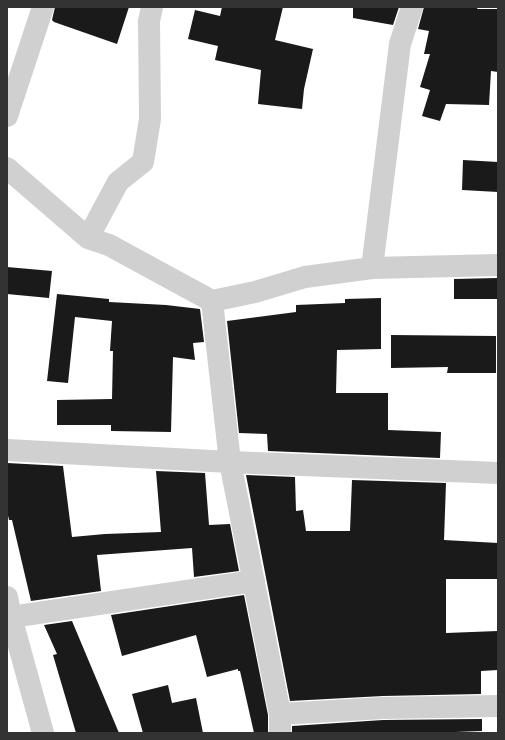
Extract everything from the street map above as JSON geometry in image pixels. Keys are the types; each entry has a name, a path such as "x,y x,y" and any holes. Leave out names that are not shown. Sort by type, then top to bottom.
{"street":[{"path":"7,116 43,7"},
{"path":"88,238 118,182 143,162 150,119 149,21 152,7"},
{"path":"372,268 400,44 412,7"},
{"path":"7,168 88,238 109,245 212,301 255,292 305,277 372,268 498,265"},
{"path":"212,301 230,462 280,723 383,708 498,706"},
{"path":"7,450 230,462 498,473"},
{"path":"43,733 9,607 254,581"}],"building":[{"path":"55,7 129,7 117,44 54,22 52,20"},
{"path":"222,7 283,7 275,40 313,49 304,89 302,109 258,104 261,70 215,60 218,46 188,39 195,10 220,16"},
{"path":"353,7 399,7 393,25 353,18"},
{"path":"424,7 478,7 477,9 498,9 498,72 491,71 489,105 446,104 440,121 422,116 430,90 420,87 430,54 424,54 429,31 418,29"},
{"path":"463,160 498,162 498,192 462,190"},
{"path":"7,267 52,271 49,298 7,294"},
{"path":"498,278 498,299 454,299 454,279"},
{"path":"57,294 109,299 109,302 166,305 200,309 204,342 193,343 195,360 173,357 171,432 111,431 111,425 57,425 57,400 112,399 113,351 110,351 112,321 75,317 68,383 47,381"},
{"path":"381,298 381,349 337,350 336,393 388,393 388,430 441,432 440,458 268,451 267,434 239,433 227,321 296,312 296,305 345,303 345,299"},
{"path":"391,335 496,336 496,373 447,373 448,367 391,368"},
{"path":"7,463 63,466 72,537 161,532 156,471 205,473 209,525 230,524 239,571 194,577 192,548 97,555 101,591 31,601 12,520 9,520 7,511"},
{"path":"246,475 295,477 296,511 303,510 306,531 350,531 352,480 446,483 444,540 498,543 498,579 446,579 446,633 498,631 498,670 481,671 481,694 383,696 290,701"},
{"path":"244,595 268,715 268,733 254,733 240,671 238,671 238,669 207,677 196,635 122,656 111,615"},
{"path":"72,621 119,733 76,733 53,655 57,654 44,625"},
{"path":"168,685 172,703 196,698 203,733 143,733 132,694"},
{"path":"482,719 482,731 429,733 292,733 292,726 383,720"}]}
